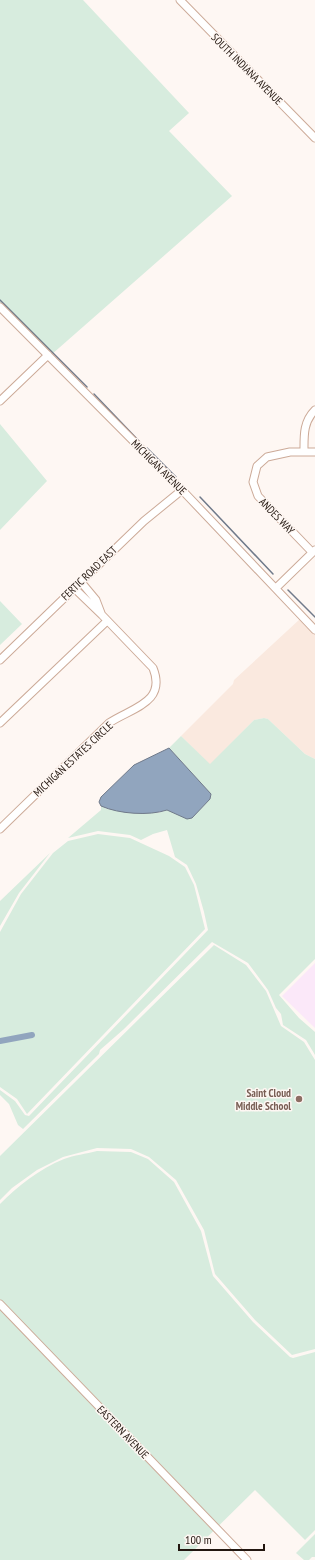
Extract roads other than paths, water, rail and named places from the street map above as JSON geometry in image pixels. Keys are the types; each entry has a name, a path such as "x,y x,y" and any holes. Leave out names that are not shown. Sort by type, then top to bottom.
{"street":[{"name":"SOUTH INDIANA AVENUE","path":"180,0 315,138"},
{"name":"MICHIGAN AVENUE","path":"0,307 182,490 315,630"},
{"path":"0,401 48,355"},
{"path":"304,452 304,434 307,420 315,410"},
{"name":"ANDES WAY","path":"314,551 258,496 253,482 257,466 268,457 290,452 315,452"},
{"name":"FERTIC ROAD EAST","path":"0,660 144,520 182,490"},
{"path":"276,588 314,551"},
{"name":"MICHIGAN ESTATES CIRCLE","path":"81,582 96,600 102,615"},
{"name":"MICHIGAN ESTATES CIRCLE","path":"0,829 109,723 119,716 140,706 153,694 157,677 153,668 74,588"},
{"path":"0,723 107,621"},
{"name":"EASTERN AVENUE","path":"0,1304 247,1560"}],"water":[{"path":"169,748 211,794 210,799 192,818 187,819 167,810 152,813 134,813 116,811 101,806 99,802 101,797 134,765"}],"waterway":[{"path":"0,300 87,387"},
{"path":"94,394 139,441"},
{"path":"147,448 176,477"},
{"path":"200,497 273,574"},
{"path":"288,590 315,617"},
{"path":"0,1041 32,1035"}],"place":[{"name":"Saint Cloud Middle School","path":"299,1099"}]}
